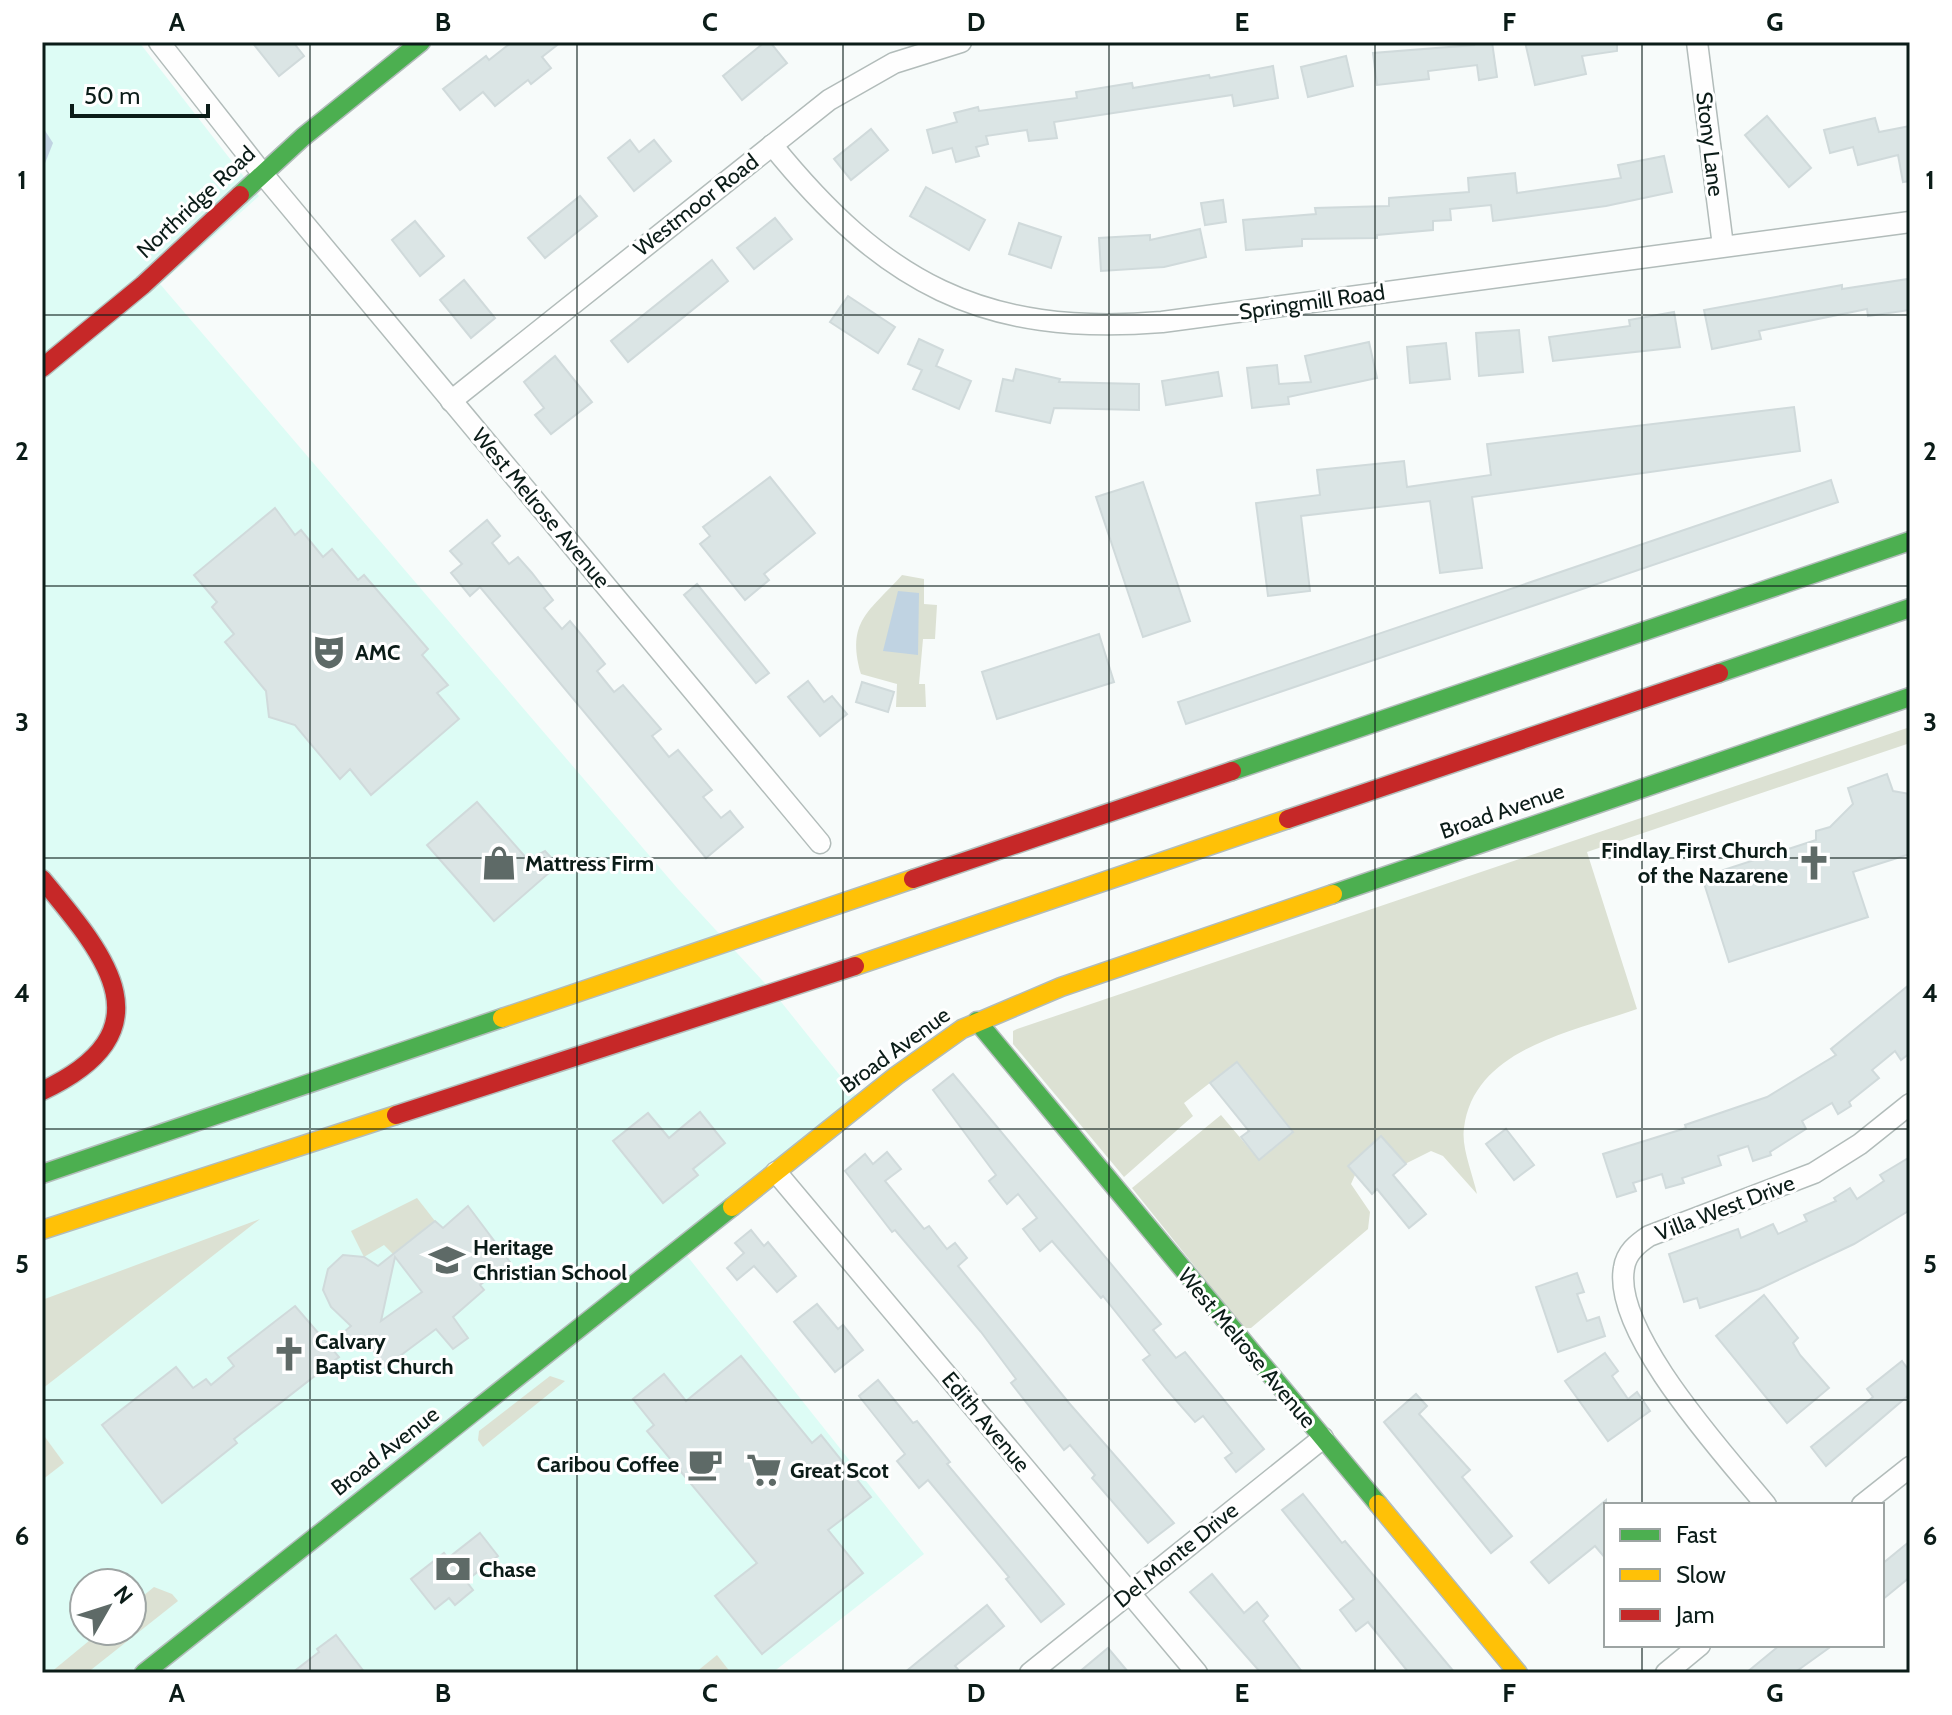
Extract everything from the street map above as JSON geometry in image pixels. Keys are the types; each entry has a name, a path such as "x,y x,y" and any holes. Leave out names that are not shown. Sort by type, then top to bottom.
{"main road":[{"name":"Northridge Road","path":"42,368 153,276 262,173 421,42"},
{"path":"42,1174 1910,541"},
{"path":"42,1230 774,993 1910,608"},
{"name":"Broad Avenue","path":"144,1673 896,1076 977,1021 1061,987 1910,697"},
{"path":"42,879 97,946 111,971 117,998 113,1026 101,1052 81,1071 42,1091"},
{"name":"West Melrose Avenue","path":"977,1021 1518,1673"}],"street":[{"name":"West Melrose Avenue","path":"159,42 262,173 820,843"},
{"name":"Westmoor Road","path":"451,401 829,100 877,72 936,48 961,42"},
{"name":"Stony Lane","path":"1697,42 1723,246"},
{"name":"Springmill Road","path":"772,145 826,209 889,261 961,299 1026,320 1053,324 1162,322 1910,222"},
{"name":"Villa West Drive","path":"1764,1503 1698,1422 1651,1355 1628,1306 1624,1266 1629,1254 1649,1236 1814,1173 1860,1144 1910,1104"},
{"name":"Edith Avenue","path":"776,1172 1197,1673"},
{"name":"Del Monte Drive","path":"1030,1673 1323,1438"},
{"path":"1865,1503 1910,1467"},
{"path":"1666,1673 1698,1647"}],"shaded area":[{"path":"42,42 139,42 259,196 160,284 678,889 774,993 862,1103 680,1247 924,1554 772,1673 42,1673"},
{"path":"902,575 924,579 924,604 937,605 935,639 923,639 919,684 925,684 926,707 896,707 897,684 861,674 857,656 856,641 864,618"},
{"path":"1910,727 1910,743 1587,852 1637,1009 1530,1047 1506,1061 1486,1079 1472,1101 1464,1128 1466,1152 1477,1194 1443,1156 1431,1151 1405,1164 1381,1137 1348,1166 1355,1175 1351,1184 1370,1212 1368,1229 1251,1328 1244,1328 1132,1188 1221,1115 1259,1160 1293,1133 1237,1062 1184,1103 1193,1116 1124,1177 1013,1044 1013,1031 1017,1029"},
{"path":"417,1198 435,1221 393,1254 384,1245 364,1257 351,1231"},
{"path":"260,1219 42,1389 42,1300"},
{"path":"550,1376 565,1381 483,1447 478,1440 479,1431"},
{"path":"42,1433 64,1463 42,1480"},
{"path":"154,1587 172,1594 178,1601 148,1625 148,1592"},
{"path":"82,1647 120,1647 87,1673 50,1673"},
{"path":"717,1655 731,1673 695,1673"}],"water":[{"path":"42,126 53,143 42,171"},
{"path":"898,591 919,593 918,655 883,651"}],"building":[{"path":"252,42 293,42 304,56 279,76"},
{"path":"512,42 561,42 542,57 551,68 531,84 528,80 495,106 483,92 460,110 443,89 486,56 489,60"},
{"path":"765,42 770,42 787,63 742,100 723,76"},
{"path":"1473,42 1492,42 1497,77 1479,80 1477,65 1428,71 1429,79 1377,85 1373,53 1474,45"},
{"path":"1525,42 1617,42 1617,51 1582,56 1586,74 1535,85"},
{"path":"1346,56 1353,86 1308,97 1301,67"},
{"path":"1273,66 1278,98 1234,106 1232,95 1054,122 1057,138 1029,141 1027,130 986,136 988,144 976,147 979,156 956,162 952,148 933,153 927,130 957,122 954,113 978,107 979,111 1077,98 1076,92 1132,83 1133,88 1209,75 1210,78"},
{"path":"1767,116 1811,168 1789,187 1745,135"},
{"path":"1875,118 1879,132 1910,126 1910,181 1903,182 1898,155 1858,165 1853,147 1830,153 1824,130"},
{"path":"871,129 888,150 851,180 834,159"},
{"path":"630,140 639,152 654,140 671,161 634,191 608,158"},
{"path":"1664,156 1672,192 1606,206 1493,221 1491,205 1450,209 1451,220 1433,221 1433,230 1377,235 1377,238 1302,239 1302,246 1246,250 1243,220 1316,214 1315,208 1389,206 1389,198 1469,192 1468,178 1515,173 1517,193 1621,178 1618,165"},
{"path":"926,187 985,220 969,250 910,216"},
{"path":"580,196 597,216 545,258 528,238"},
{"path":"1223,200 1226,222 1205,225 1201,203"},
{"path":"775,218 792,239 754,269 737,248"},
{"path":"415,221 444,256 420,276 392,240"},
{"path":"1019,223 1061,237 1051,268 1009,254"},
{"path":"1200,229 1206,257 1164,267 1101,271 1099,238 1150,235 1150,240"},
{"path":"712,260 728,281 628,362 611,341"},
{"path":"1908,279 1910,310 1868,316 1867,309 1759,331 1761,339 1712,349 1704,310 1842,285 1842,289"},
{"path":"464,280 495,318 471,338 440,300"},
{"path":"848,296 895,327 878,353 830,322"},
{"path":"1674,312 1680,347 1553,361 1549,337 1630,326 1629,320"},
{"path":"1519,330 1523,372 1479,376 1476,333"},
{"path":"919,339 943,350 936,366 971,381 959,409 913,389 922,370 908,364"},
{"path":"1369,342 1377,378 1288,397 1289,404 1252,408 1247,368 1277,365 1279,384 1311,382 1305,356"},
{"path":"1446,343 1450,379 1410,383 1407,347"},
{"path":"555,356 592,402 551,434 535,415 544,408 524,382"},
{"path":"1016,369 1060,379 1059,382 1139,384 1139,410 1054,408 1050,423 996,411 1003,379 1013,381"},
{"path":"1218,372 1222,396 1166,405 1162,381"},
{"path":"1794,407 1800,451 1472,497 1482,568 1440,573 1430,501 1301,516 1310,591 1268,596 1256,503 1320,495 1317,470 1404,461 1407,487 1491,475 1487,444"},
{"path":"770,477 815,533 764,574 769,580 745,600 700,544 710,536 703,527"},
{"path":"1831,480 1838,502 1186,724 1178,702"},
{"path":"1143,482 1190,621 1143,637 1096,497"},
{"name":"AMC","path":"275,508 295,535 301,530 323,557 332,549 358,580 364,575 428,649 422,655 448,685 437,693 459,719 371,795 350,769 340,779 295,725 269,717 266,691 225,642 234,634 212,607 217,602 194,575"},
{"path":"487,520 500,536 492,543 509,564 518,557 532,573 553,600 544,608 562,629 570,621 605,664 597,671 614,692 623,685 661,729 652,736 669,757 678,750 712,790 703,797 721,818 730,811 743,827 706,858 480,587 470,596 451,573 462,564 450,551"},
{"path":"697,584 769,673 756,683 684,595"},
{"path":"1099,634 1114,682 997,719 982,672"},
{"path":"808,681 824,702 832,696 847,714 820,736 788,697"},
{"path":"862,682 894,692 888,712 856,702"},
{"name":"Findlay First Church of the Nazarene","path":"1887,774 1893,791 1910,794 1910,854 1853,872 1868,917 1729,962 1702,877 1816,840 1816,831 1830,827 1853,804 1848,788"},
{"name":"Mattress Firm","path":"477,802 528,860 545,851 558,865 494,921 427,845"},
{"path":"1910,984 1910,1053 1901,1060 1895,1051 1872,1070 1879,1078 1849,1102 1851,1106 1838,1114 1832,1103 1802,1121 1806,1129 1770,1152 1771,1155 1753,1161 1748,1146 1718,1156 1721,1165 1682,1178 1684,1183 1666,1188 1662,1174 1633,1183 1636,1191 1617,1197 1603,1154 1686,1128 1685,1125 1767,1097 1836,1055 1831,1049"},
{"path":"1237,1062 1293,1132 1259,1160 1241,1137 1249,1131 1210,1083"},
{"path":"953,1074 1161,1324 1153,1330 1176,1358 1185,1352 1264,1449 1236,1472 1225,1458 1232,1453 1203,1416 1195,1422 1167,1390 1143,1360 1150,1355 1103,1296 1101,1298 1052,1241 1040,1251 1023,1229 1037,1218 1018,1194 1007,1204 989,1181 996,1175 933,1090"},
{"path":"700,1112 725,1143 693,1169 698,1175 663,1203 613,1141 648,1113 669,1138"},
{"path":"1506,1129 1534,1165 1514,1180 1486,1144"},
{"path":"1381,1136 1406,1164 1393,1175 1426,1214 1409,1228 1377,1189 1372,1194 1348,1166"},
{"path":"887,1152 901,1169 885,1181 924,1229 929,1226 947,1249 955,1243 967,1258 958,1266 1069,1403 1174,1523 1148,1543 1092,1478 1095,1475 1070,1445 1064,1450 1011,1383 1016,1379 981,1332 895,1230 892,1232 845,1171 865,1154 873,1164"},
{"path":"1910,1157 1910,1210 1854,1244 1759,1289 1700,1308 1697,1298 1684,1302 1669,1254 1738,1229 1741,1238 1773,1224 1778,1234 1807,1221 1804,1215 1836,1201 1834,1198 1850,1188 1857,1199 1884,1181 1880,1175"},
{"path":"468,1206 510,1262 480,1285 484,1290 453,1317 468,1338 453,1349 436,1329 385,1367 364,1338 350,1349 343,1333 351,1326 331,1307 323,1290 328,1269 343,1255 364,1257 378,1266 435,1221 443,1228","holes":["395,1257 422,1292 381,1321"]},
{"path":"751,1230 764,1246 768,1242 796,1276 777,1292 754,1266 737,1280 727,1268 744,1253 735,1243"},
{"path":"1577,1273 1584,1292 1577,1294 1587,1321 1599,1317 1605,1336 1558,1352 1536,1287"},
{"path":"1764,1295 1798,1338 1793,1343 1800,1355 1829,1388 1787,1423 1716,1336"},
{"path":"817,1304 838,1329 843,1325 863,1350 835,1372 794,1322"},
{"path":"295,1306 339,1357 234,1439 237,1443 162,1503 102,1425 176,1367 193,1388 206,1379 211,1385 234,1366 228,1358"},
{"path":"1605,1353 1618,1371 1612,1376 1628,1399 1637,1392 1650,1411 1608,1441 1565,1381"},
{"name":"Great Scot","path":"741,1356 812,1443 821,1435 871,1497 828,1530 863,1573 762,1654 715,1596 757,1563 647,1431 654,1425 633,1399 664,1374 686,1401"},
{"path":"1902,1361 1910,1372 1910,1394 1826,1466 1811,1447 1873,1397 1867,1389"},
{"path":"878,1380 913,1423 917,1421 950,1462 947,1464 1064,1604 1041,1622 1006,1579 1009,1577 928,1480 919,1488 897,1461 905,1454 859,1396"},
{"path":"1416,1394 1427,1406 1419,1414 1470,1470 1462,1477 1512,1536 1491,1553 1384,1422"},
{"path":"1303,1494 1455,1673 1409,1673 1368,1622 1356,1631 1340,1610 1354,1599 1282,1510"},
{"path":"1606,1500 1604,1557 1595,1546 1549,1583 1531,1562"},
{"name":"Chase","path":"480,1533 498,1556 466,1581 473,1590 455,1605 449,1598 435,1609 411,1579 444,1553 448,1558"},
{"path":"1910,1541 1910,1577 1884,1598 1884,1562"},
{"path":"1212,1574 1244,1613 1257,1602 1268,1616 1263,1621 1303,1673 1261,1673 1190,1592"},
{"path":"987,1605 1004,1626 955,1666 961,1673 904,1673"},
{"path":"336,1635 365,1673 292,1673 319,1652 317,1649"},
{"path":"1778,1647 1830,1647 1794,1673 1746,1673"},
{"path":"1108,1648 1129,1673 1078,1673"}],"traffic: fast":[{"path":"240,195 303,137 421,42"},
{"path":"1232,771 1910,541"},
{"path":"1719,673 1910,608"},
{"path":"1333,894 1910,697"},
{"path":"42,1174 502,1018"},
{"path":"977,1021 1378,1504"},
{"path":"144,1673 732,1207"}],"traffic: slow":[{"path":"855,966 1288,819"},
{"path":"502,1018 913,879"},
{"path":"732,1207 896,1076 962,1029 1061,987 1333,894"},
{"path":"42,1230 396,1115"},
{"path":"1378,1504 1518,1673"}],"traffic: jam":[{"path":"42,368 143,285 240,195"},
{"path":"1288,819 1719,673"},
{"path":"913,879 1232,771"},
{"path":"42,879 87,937 104,965 114,992 115,1018 105,1044 81,1068 42,1091"},
{"path":"396,1115 855,966"}],"place":[{"name":"AMC","path":"329,652"},
{"name":"Mattress Firm","path":"499,863"},
{"name":"Findlay First Church of the Nazarene","path":"1814,863"},
{"name":"Heritage Christian School","path":"447,1260"},
{"name":"Calvary Baptist Church","path":"289,1354"},
{"name":"Caribou Coffee","path":"705,1464"},
{"name":"Great Scot","path":"764,1470"},
{"name":"Chase","path":"453,1569"}]}
